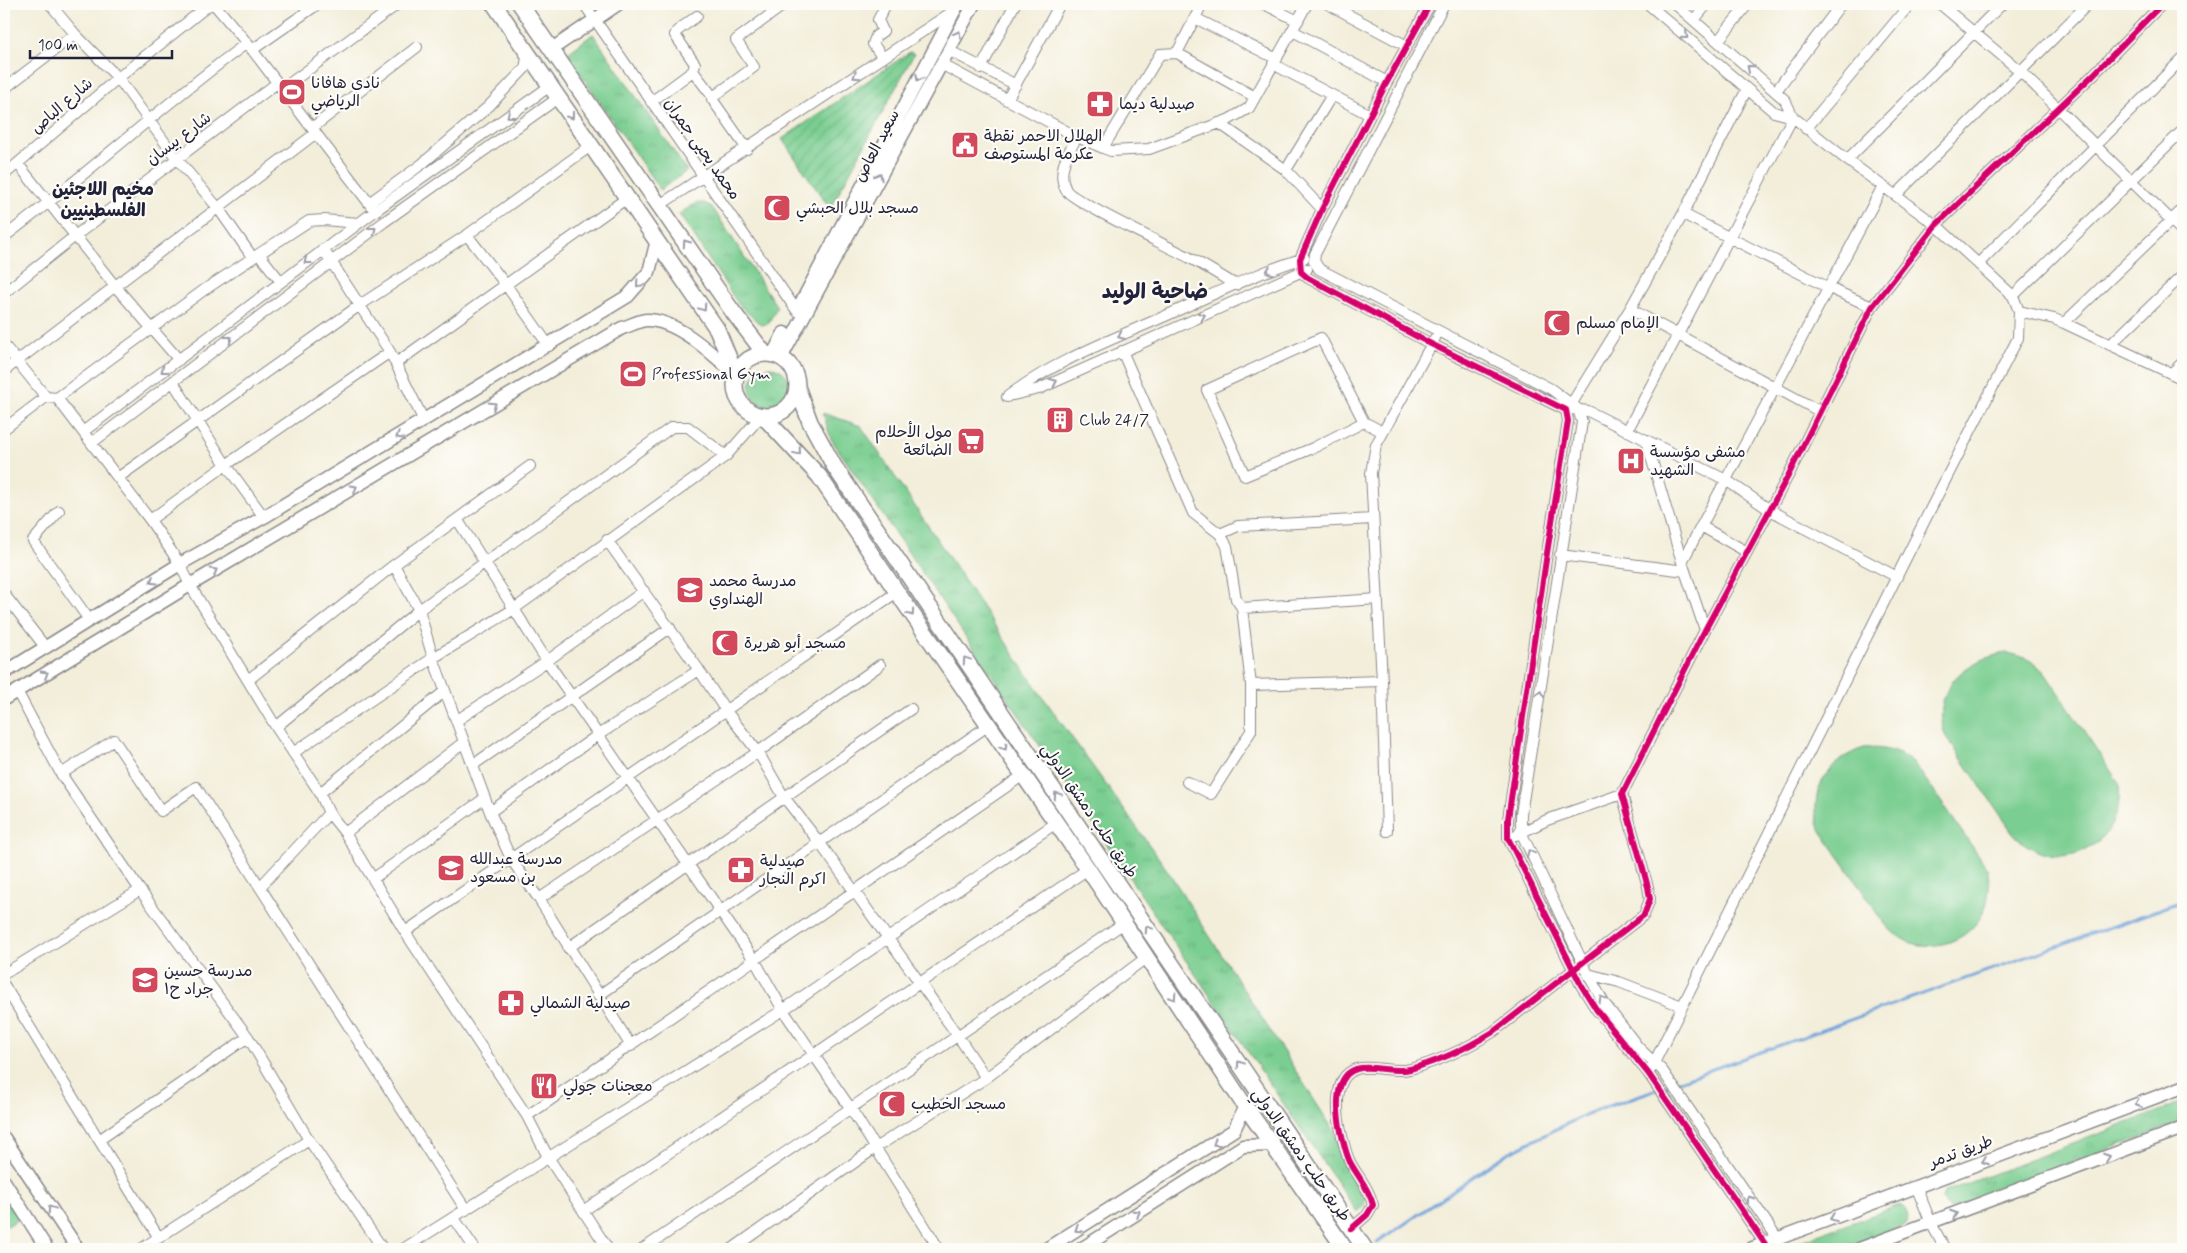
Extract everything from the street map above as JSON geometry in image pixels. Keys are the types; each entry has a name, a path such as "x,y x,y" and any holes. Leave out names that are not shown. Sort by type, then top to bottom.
{"highway":[{"path":"494,4 717,329 736,374"},
{"path":"520,4 660,205 773,355 790,364 795,374 797,386 790,405 783,412 774,416 763,416 744,408 736,396 734,386 736,374 748,360 773,355"},
{"name":"طريق حلب دمشق الدولي","path":"797,386 810,422 834,466 1365,1249"},
{"name":"طريق حلب دمشق الدولي","path":"763,416 820,476 897,592 989,724 1022,776 1088,869 1245,1106 1345,1249"}],"main road":[{"path":"552,49 618,4"},
{"name":"سعيد العاص","path":"773,355 974,4"},
{"path":"773,355 954,6"},
{"path":"4,673 180,564 264,517 549,346 628,296 649,272 657,240"},
{"path":"4,699 190,585 622,328 647,319 670,325 699,344 736,374"},
{"name":"طريق تدمر","path":"1750,1249 2183,1087"},
{"path":"1046,1249 1234,1130 1245,1106"},
{"path":"1860,1249 2183,1128"},
{"path":"4,1138 78,1249"},
{"path":"1081,1249 1243,1146 1272,1145"},
{"path":"4,1181 47,1249"}],"street":[{"path":"50,4 75,34 118,78 177,158 256,256 281,282"},
{"name":"شارع الباص","path":"4,176 118,78 210,4"},
{"path":"214,4 249,46 372,207"},
{"path":"4,237 50,203 198,78 318,4"},
{"name":"شارع بيسان","path":"4,293 177,158 398,4"},
{"name":"محمد يحيى جمران","path":"584,4 797,311"},
{"path":"713,97 754,67 736,40 786,4"},
{"path":"883,58 873,44 876,36 883,31 878,20 886,4"},
{"path":"981,68 1015,4"},
{"path":"1007,100 1060,4"},
{"path":"1177,53 1202,4"},
{"path":"1264,4 1298,21"},
{"path":"941,64 1077,137 1111,151 1148,149 1219,123 1249,108 1308,4"},
{"path":"1328,4 1407,46"},
{"path":"1417,4 1429,7 1387,82 1322,209 1300,259 1301,272 1308,278 1431,344 1572,407 1588,411 1726,480 1770,510 1896,577"},
{"path":"1316,266 1315,254 1444,4"},
{"path":"1648,4 1774,112 1792,117 1846,160 1936,225 1979,262 2013,296 2019,311 2018,338 1896,577 1655,1063 1648,1073"},
{"path":"1627,431 1792,117 1789,106 1776,91 1675,4"},
{"path":"1694,20 1707,4"},
{"path":"1718,41 1748,4"},
{"path":"1776,91 1841,4"},
{"path":"1806,129 1910,4"},
{"path":"1940,4 2020,71 2183,232"},
{"path":"1846,160 2002,4"},
{"path":"1896,195 2088,4"},
{"path":"1351,1229 1367,1215 1373,1205 1370,1192 1349,1160 1341,1134 1338,1101 1340,1083 1348,1073 1360,1068 1408,1070 1470,1047 1493,1032 1644,915 1650,899 1622,794 1705,630 1770,510 1872,307 1936,225 2058,108 2162,4"},
{"path":"660,205 883,58 954,6"},
{"path":"651,102 693,71 695,64 675,35 676,31 697,16"},
{"path":"1195,18 1370,115"},
{"path":"1293,31 1387,82"},
{"path":"4,89 75,34"},
{"path":"4,370 218,208 417,47"},
{"path":"948,50 1016,85"},
{"path":"84,431 358,223 372,207 489,106 525,68 528,53"},
{"path":"1104,148 1160,54 1177,53 1255,97"},
{"path":"1979,262 2183,58"},
{"path":"693,71 713,97 713,102 746,149"},
{"path":"1747,89 1683,214 1572,407 1546,553 1508,819 1508,838 1572,972 1596,1009 1648,1073 1764,1244"},
{"path":"372,207 554,92"},
{"path":"93,442 554,92"},
{"path":"1286,170 1332,95"},
{"path":"1219,123 1286,170 1322,209"},
{"path":"2013,296 2183,130"},
{"path":"1077,137 1064,161 1062,179 1067,192 1191,258 1236,285"},
{"path":"119,477 199,422 360,304 467,235 592,145"},
{"path":"18,164 115,286 179,360"},
{"path":"1683,566 1701,526 1883,186"},
{"path":"396,363 627,198"},
{"path":"2064,323 2183,209"},
{"path":"1683,214 1829,288 1872,307"},
{"path":"4,429 46,397 58,398 204,290 310,221 324,220 358,223"},
{"path":"467,235 506,285 549,346"},
{"path":"323,249 390,352 424,421"},
{"path":"1315,254 1236,285 1030,379 1007,397 1039,389 1316,266"},
{"path":"1316,266 1551,389 1572,407 1582,422 1521,814 1521,832 1588,974 1604,1002 1626,1034 1655,1063 1778,1239"},
{"path":"2110,345 2183,275"},
{"path":"1630,309 1820,411"},
{"path":"2019,311 2054,318 2183,379"},
{"path":"1387,831 1382,680 1371,473 1376,445 1439,332"},
{"path":"1364,422 1313,448 1246,476 1207,390 1321,338 1364,422 1383,432"},
{"path":"4,345 46,397"},
{"path":"1122,351 1193,513 1220,534 1227,546 1236,599 1242,608 1251,685 1251,731 1211,794 1187,782"},
{"path":"150,520 390,352"},
{"path":"2172,373 2183,362"},
{"path":"173,382 226,465 264,517"},
{"path":"58,398 119,477 180,564 190,585 276,727 320,793 330,813 374,878 405,932 527,1116 548,1157 608,1249"},
{"path":"293,753 433,658 514,609 607,540 726,456 763,416"},
{"path":"276,727 419,610 672,427 688,427 726,456"},
{"path":"1646,440 1683,566 1705,630"},
{"path":"248,680 394,564 530,466"},
{"path":"59,511 33,541 90,621"},
{"path":"456,519 547,661 755,961 783,1010 851,1108 939,1249"},
{"path":"1220,534 1238,526 1373,519"},
{"path":"1701,526 1747,552"},
{"path":"607,540 700,670 726,711 758,752 784,798 819,842 986,1078"},
{"path":"1560,555 1683,566"},
{"path":"394,564 419,610 433,658 456,721 490,812 511,858 630,1046"},
{"path":"456,721 547,661 644,591"},
{"path":"405,932 897,592"},
{"path":"4,594 46,648"},
{"path":"1242,608 1378,599"},
{"path":"473,765 670,628"},
{"path":"539,900 656,819 758,752 880,666"},
{"path":"490,812 598,735 700,670"},
{"path":"1251,685 1382,680"},
{"path":"17,691 61,774 140,890 248,1037 309,1140 382,1249"},
{"path":"320,793 445,691"},
{"path":"568,948 911,709"},
{"path":"598,996 989,724"},
{"path":"61,774 114,740 161,811 196,786 466,1210"},
{"path":"345,834 464,742"},
{"path":"527,1116 1022,776"},
{"path":"1508,838 1548,820 1622,794"},
{"path":"374,878 485,798"},
{"path":"260,887 330,813"},
{"path":"403,1249 783,1010 1056,823"},
{"path":"583,1211 1088,869"},
{"path":"4,974 140,890"},
{"path":"643,1249 1124,924"},
{"path":"732,1249 875,1148 986,1078 1147,957"},
{"path":"1588,974 1619,982 1682,1006"},
{"path":"4,985 159,1238"},
{"path":"99,1140 248,1037"},
{"path":"141,1249 309,1140"},
{"path":"1727,1189 1739,1182"},
{"path":"1916,1186 1931,1223 1945,1249"},
{"path":"454,1218 475,1249"}],"green space":[{"path":"593,34 687,171 660,190 567,54"},
{"path":"910,52 914,54 830,209 782,139"},
{"path":"696,203 704,203 712,207 777,307 768,324 761,325 739,305 679,214"},
{"path":"770,367 784,373 790,387 784,401 770,407 756,401 750,387 756,373"},
{"path":"823,413 861,426 1040,693 1168,871 1334,1131 1343,1159 1365,1196 1364,1207 1357,1212 831,439"},
{"path":"2006,653 2027,659 2045,673 2119,783 2118,805 2112,824 2100,839 2085,850 2068,855 2049,855 2030,848 2013,833 1945,735 1942,719 1943,704 1947,691 1954,680 1976,662"},
{"path":"1864,748 1879,748 1900,754 1912,762 1987,868 1989,892 1982,915 1972,928 1956,940 1926,946 1907,941 1893,933 1821,831 1816,804 1818,791 1823,780 1830,769 1840,760"},
{"path":"2183,1102 2183,1121 1951,1209 1945,1206 1942,1199 1945,1192"},
{"path":"4,1197 19,1219 4,1228"},
{"path":"1900,1205 1905,1208 1908,1218 1907,1224 1840,1249 1779,1249"}],"waterway":[{"path":"1377,1243 1506,1154 1587,1114 2183,901"}],"cycle path":[{"path":"1430,4 1387,82 1322,209 1300,259 1301,272 1308,278 1431,344 1566,410 1568,421 1508,819 1508,838 1581,985 1596,1009 1648,1073 1765,1244"},
{"path":"1351,1229 1367,1215 1373,1205 1366,1188 1349,1159 1342,1136 1338,1096 1340,1086 1345,1077 1351,1071 1361,1068 1410,1069 1453,1054 1493,1032 1644,915 1650,899 1648,887 1622,794 1705,630 1788,476 1872,307 1936,225 2093,75 2162,4"}],"place":[{"name":"نادي هافانا الرياضي","path":"292,92"},
{"name":"صيدلية ديما","path":"1100,104"},
{"name":"الهلال الاحمر نقطة عكرمة المستوصف","path":"965,145"},
{"name":"مسجد بلال الحبشي","path":"777,208"},
{"name":"الإمام مسلم","path":"1557,323"},
{"name":"Professional Gym","path":"633,374"},
{"name":"Club 24/7","path":"1060,420"},
{"name":"مول الأحلام الضائعة","path":"971,441"},
{"name":"مشفى مؤسسة الشهيد","path":"1631,461"},
{"name":"مدرسة محمد الهنداوي","path":"690,590"},
{"name":"مسجد أبو هريرة","path":"725,643"},
{"name":"مدرسة عبدالله بن مسعود","path":"451,868"},
{"name":"صيدلية اكرم النجار","path":"741,870"},
{"name":"مدرسة حسين جراد ح١","path":"145,980"},
{"name":"صيدلية الشمالي","path":"511,1003"},
{"name":"معجنات جولي","path":"544,1086"},
{"name":"مسجد الخطيب","path":"892,1104"}],"district":[{"name":"مخيم اللاجئين الفلسطينيين","path":"103,200"},
{"name":"ضاحية الوليد","path":"1155,292"}]}
